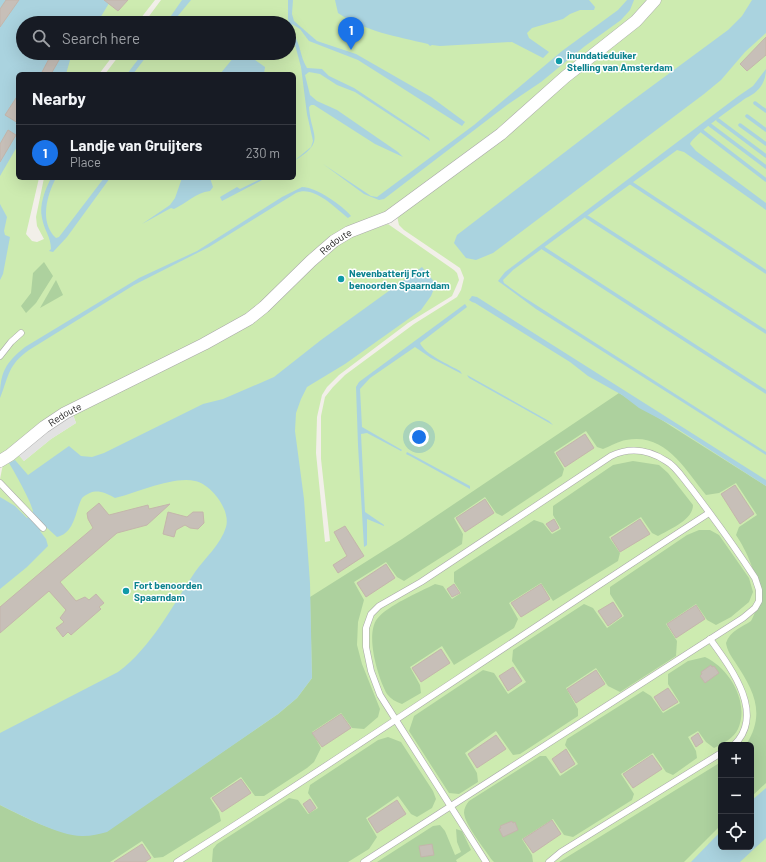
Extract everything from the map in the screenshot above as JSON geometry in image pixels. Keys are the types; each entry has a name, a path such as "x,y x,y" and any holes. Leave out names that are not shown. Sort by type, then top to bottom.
{"street":[{"name":"Redoute","path":"0,461 10,455 44,427 65,413 215,338 248,319 334,241 349,232 388,217 509,127 565,77 636,22 655,0"}],"lane":[{"path":"0,356 11,342 21,333"},
{"path":"364,862 451,806 710,639 743,618 755,608 759,600 759,590 755,578 709,513 668,462 643,451 622,451 587,471 420,582 379,606 371,614 366,628 366,647 370,671 380,695 395,720 451,806 486,862"},
{"path":"0,484 43,528"},
{"path":"177,862 302,783 709,513"},
{"path":"710,639 748,698 750,723 746,732 737,742"},
{"path":"549,862 561,852 718,755"}],"green space":[{"path":"0,0 155,0 142,16 16,16 16,60 110,60 101,72 16,72 16,180 39,180 26,234 32,241 37,242 44,239 37,226 36,217 44,180 296,180 296,72 107,72 116,60 296,60 296,16 149,16 161,0 652,0 519,115 388,212 353,227 254,312 122,381 0,457 0,360 10,347 0,352"},
{"path":"659,0 766,0 766,862 0,862 0,479 3,464 17,453 24,461 51,439 76,423 72,412 231,333 340,241 388,224 454,270 457,273 459,280 452,296 408,323 339,375 327,387 322,395 317,417 316,453 325,542 330,541 321,459 321,416 325,397 345,375 414,324 457,297 461,290 464,278 460,268 404,230 399,225 397,216"},
{"path":"44,262 53,276 36,303 26,313 21,306 31,293 33,273"},
{"path":"56,280 63,295 40,308"},
{"path":"619,393 766,486 766,783 754,794 754,742 748,742 755,723 755,702 748,683 729,653 726,643 733,632 751,621 755,611 757,589 752,566 736,535 739,527 757,515 736,483 719,493 706,495 682,464 663,447 640,439 618,442 603,449 597,447 586,431 554,452 564,469 562,476 502,516 496,513 485,497 454,518 463,534 462,544 404,581 397,577 386,562 354,582 364,600 358,622 357,645 362,664 380,709 378,717 364,729 352,728 341,713 312,732 321,748 314,762 307,768 264,796 255,796 241,777 210,798 219,812 221,821 163,857 154,858 142,841 110,862 0,862 0,805 25,818 66,832 93,834 107,831 278,714 297,698 312,678 310,597 402,539"},
{"path":"633,461 659,465 668,473 693,505 692,510 685,520 658,536 652,533 641,517 609,537 620,553 618,561 553,601 541,583 509,603 518,619 514,628 454,665 442,646 410,667 420,685 421,693 402,704 387,694 383,687 374,656 372,635 377,619 382,614 396,604 435,584 443,586 452,599 461,593 454,582 454,572 534,520 543,523 552,534 561,529 553,515 553,506 613,465"},
{"path":"699,530 710,530 719,535 749,578 753,592 749,602 731,617 716,625 707,620 696,604 666,624 677,641 676,656 620,692 608,686 596,668 566,688 578,709 578,716 520,754 513,755 496,731 465,753 477,773 478,782 459,794 449,793 409,731 414,716 483,670 494,673 508,694 526,682 512,661 513,650 584,604 593,608 607,628 624,616 610,594 610,587 687,535"},
{"path":"705,657 714,662 729,677 739,697 741,708 741,719 738,729 734,735 724,742 718,742 718,746 714,748 706,742 698,731 688,737 696,751 697,758 673,775 666,772 653,753 621,774 634,794 632,800 573,837 564,835 553,819 522,839 532,855 533,862 494,862 471,830 465,818 464,810 469,801 540,756 546,756 560,776 578,764 565,745 567,739 643,691 651,696 663,713 680,703 668,684 668,674 688,661"},
{"path":"388,737 401,742 433,791 436,799 432,808 417,817 411,814 398,796 366,818 377,837 369,849 348,862 212,862 213,849 217,844 289,798 298,800 308,814 318,808 308,793 310,785 378,740"},
{"path":"718,764 718,828 684,862 559,862"},
{"path":"440,825 445,831 455,855 461,852 457,842 456,829 462,831 471,850 456,860 457,862 377,862 433,826"}],"shaded area":[{"path":"72,412 76,423 51,439 24,461 17,453"}],"water":[{"path":"0,0 111,0 101,16 16,16 16,60 70,60 67,72 16,72 16,148 0,176"},
{"path":"182,0 191,0 178,16 171,16"},
{"path":"288,0 293,0 293,16 288,16"},
{"path":"335,0 589,0 595,7 594,10 580,10 563,19 532,28 527,33 529,38 549,52 543,58 512,42 430,46 428,44 382,33 360,25 338,13"},
{"path":"627,0 634,0 630,10 621,20 585,46 541,82 507,105 384,199 379,200 364,194 323,164 371,196 377,197 474,125 562,51 618,10"},
{"path":"752,0 766,0 766,33 745,52 721,80 493,253 476,260 466,258 454,243 457,235 625,106 728,30 742,16"},
{"path":"296,23 317,41 356,54 431,97 465,122 462,126 358,60 309,41 300,29 296,26"},
{"path":"296,38 307,68 322,69 329,76 354,88 429,138 430,141 355,92 337,85 320,74 309,72 305,75 310,95 317,101 337,110 403,157 375,144 314,105 311,105 309,107 315,138 314,143 311,148 296,160 311,147 313,141 307,114 301,67 296,49"},
{"path":"138,60 144,60 135,72 129,72"},
{"path":"232,60 255,60 265,67 264,72 222,72"},
{"path":"766,69 765,79 758,90 698,134 690,144 696,151 766,203 766,210 684,152 677,150 513,270 503,280 504,283 522,296 766,452 766,455 536,309 498,281 505,272 753,86"},
{"path":"50,180 55,180 50,192 46,208 46,216 51,232 56,238 59,237 102,180 109,180 67,237 53,252 49,251 51,249 51,245 41,213 43,198"},
{"path":"181,180 211,180 213,187 210,191 191,198 179,207 174,209 171,208 142,224 170,205 175,198"},
{"path":"259,180 262,180 222,201 220,197 237,187 240,189"},
{"path":"302,187 314,190 328,197 342,207 351,216 348,218 324,199 310,192 303,191 296,193 209,247 134,285 29,350 22,355 13,366 0,398 1,382 5,369 13,358 25,347 139,278 197,251 282,197"},
{"path":"0,204 7,217 4,231 5,235 10,237 3,274 0,280"},
{"path":"422,267 436,284 431,296 421,310 345,364 307,387 296,413 295,431 304,499 310,583 312,678 297,698 278,714 107,832 83,836 64,833 41,825 0,805 0,733 118,672 130,662 141,651 161,625 195,572 217,545 224,533 227,520 223,506 213,492 201,483 195,481 186,480 166,483 115,498 102,492 90,493 82,498 74,521 68,531 63,535 57,537 45,526 40,531 46,539 48,546 27,567 0,589 0,497 15,506 27,518 33,512 27,496 9,463 15,460 28,475 69,446 81,456 92,457 104,453 203,404 223,399 274,377 321,340"},
{"path":"472,296 477,297 766,480 766,486 673,426 639,408 622,395 588,376 570,362 472,302 469,300"},
{"path":"465,304 467,307 420,343 422,347 432,355 460,371 462,374 431,358 415,347 370,378 360,389 362,427 402,450 401,451 367,433 361,434 365,512 384,525 367,519 367,545 364,547 356,387 359,382"},
{"path":"467,375 549,421 553,425 469,378"},
{"path":"407,452 470,486 470,489 406,454"},
{"path":"766,788 766,838 754,849 754,814 754,798"},
{"path":"718,834 718,850 753,850 740,862 691,862"}],"building":[{"path":"6,0 19,0 0,27 0,9"},
{"path":"104,0 128,0 118,11"},
{"path":"766,37 766,55 747,71 740,64"},
{"path":"48,60 59,60 52,72 42,72"},
{"path":"16,98 16,122 5,115"},
{"path":"8,130 16,135 0,162 0,144"},
{"path":"585,434 594,448 565,467 556,453"},
{"path":"735,485 754,514 740,524 721,494"},
{"path":"485,499 494,513 465,532 456,518"},
{"path":"99,503 109,515 148,505 149,509 170,504 147,525 117,533 60,582 76,601 85,597 89,600 96,594 104,603 99,607 101,609 71,635 68,632 63,637 56,628 64,622 60,618 66,610 49,591 0,633 0,607 93,528 88,519 87,513"},
{"path":"168,512 187,517 193,512 203,512 204,523 198,529 190,528 185,525 176,530 174,537 163,534"},
{"path":"554,519 559,528 552,532 546,524"},
{"path":"640,519 650,534 620,552 611,538"},
{"path":"345,526 364,556 338,573 333,565 347,556 334,532"},
{"path":"386,564 395,578 366,597 357,583"},
{"path":"454,584 460,593 452,597 447,589"},
{"path":"541,584 550,599 521,617 511,603"},
{"path":"613,602 622,616 608,626 598,611"},
{"path":"696,605 705,619 676,638 667,624"},
{"path":"441,649 450,663 421,682 412,668"},
{"path":"711,665 712,667 714,666 719,673 705,683 700,676 702,674 701,672"},
{"path":"513,667 522,681 508,691 499,676"},
{"path":"596,670 605,684 576,703 567,689"},
{"path":"668,688 678,702 663,711 654,697"},
{"path":"341,714 351,728 322,747 312,733"},
{"path":"698,733 703,742 696,747 691,738"},
{"path":"496,735 506,749 477,768 468,754"},
{"path":"566,749 575,764 561,773 552,759"},
{"path":"652,755 662,769 633,788 623,774"},
{"path":"241,779 251,793 222,812 212,798"},
{"path":"310,799 316,808 309,813 303,804"},
{"path":"397,800 406,814 377,833 368,819"},
{"path":"552,820 561,834 533,853 523,839"},
{"path":"512,821 513,823 515,822 518,830 503,837 499,829 501,828 500,826"},
{"path":"142,844 151,858 145,862 114,862"},
{"path":"432,844 434,855 421,857 419,846"}],"waterway":[{"path":"755,103 766,111"},
{"path":"747,116 766,130"},
{"path":"718,120 766,156"},
{"path":"710,125 766,167"},
{"path":"740,125 766,144"},
{"path":"702,131 766,180"},
{"path":"631,183 766,272"},
{"path":"587,217 766,332"},
{"path":"543,248 766,392"}],"place":[{"name":"Landje van Gruijters","path":"351,50"},
{"name":"inundatieduiker Stelling van Amsterdam","path":"559,61"},
{"name":"Nevenbatterij Fort benoorden Spaarndam","path":"341,279"},
{"name":"Fort benoorden Spaarndam","path":"126,591"}]}
